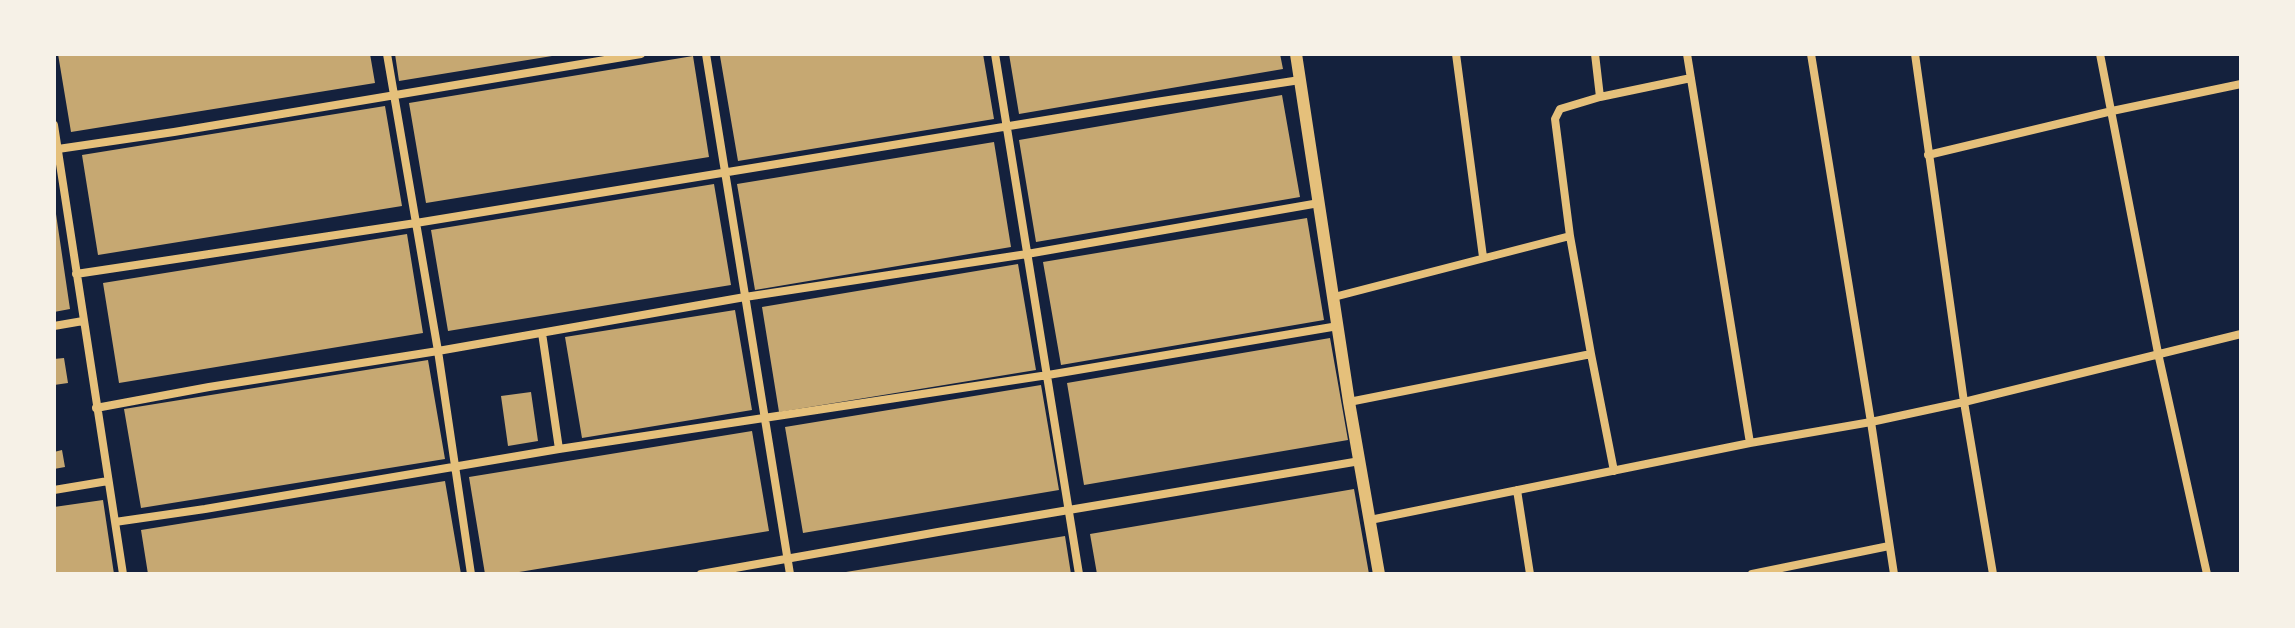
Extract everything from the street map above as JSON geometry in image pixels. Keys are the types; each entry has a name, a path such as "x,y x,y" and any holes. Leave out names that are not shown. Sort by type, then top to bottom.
{"street":[{"path":"387,54 438,351 471,574"},
{"path":"58,149 641,54"},
{"path":"706,54 790,574"},
{"path":"995,54 1079,574"},
{"path":"1296,54 1349,402 1379,574"},
{"path":"1456,54 1483,257"},
{"path":"1595,54 1600,97"},
{"path":"1687,54 1750,443"},
{"path":"1811,54 1894,574"},
{"path":"1915,54 1964,402 1993,574"},
{"path":"2100,54 2158,353 2207,574"},
{"path":"1614,471 1570,236 1555,119 1560,109 1600,97 1691,78"},
{"path":"76,274 416,223 1300,80"},
{"path":"1928,155 2241,84"},
{"path":"54,125 59,191 76,274 123,574"},
{"path":"96,408 1319,203"},
{"path":"1334,297 1570,236"},
{"path":"54,326 83,321"},
{"path":"115,522 559,449 1048,375 1338,326"},
{"path":"542,333 559,449"},
{"path":"1370,520 1750,443 1871,422 2241,334"},
{"path":"1349,402 1591,354"},
{"path":"701,574 1360,461"},
{"path":"54,490 108,481"},
{"path":"1517,490 1530,574"},
{"path":"1752,574 1889,546"}],"building":[{"path":"58,54 370,54 375,83 71,132"},
{"path":"395,54 552,54 552,56 399,81"},
{"path":"983,54 994,119 738,161 720,56"},
{"path":"1009,54 1280,54 1283,69 1019,114"},
{"path":"693,56 709,157 426,203 409,103"},
{"path":"1282,95 1300,197 1036,242 1019,140"},
{"path":"385,106 402,206 98,255 82,155"},
{"path":"994,142 1011,247 755,290 737,184"},
{"path":"714,184 731,285 448,331 431,230"},
{"path":"54,214 70,309 54,312"},
{"path":"1307,218 1324,320 1061,365 1043,262"},
{"path":"407,234 423,333 119,383 103,283"},
{"path":"1018,264 1036,370 779,412 762,307"},
{"path":"735,310 752,410 582,438 565,337"},
{"path":"1330,338 1348,440 1084,485 1067,383"},
{"path":"64,358 68,383 54,385 54,359"},
{"path":"428,360 445,459 141,508 124,409"},
{"path":"1041,385 1059,490 803,533 785,427"},
{"path":"531,392 538,441 508,446 501,396"},
{"path":"752,431 769,531 507,574 485,574 469,477"},
{"path":"62,450 65,467 54,469 54,452"},
{"path":"445,481 461,574 148,574 141,530"},
{"path":"1354,489 1369,574 1097,574 1090,534"},
{"path":"103,500 114,574 54,574 54,507"},
{"path":"1065,536 1071,574 846,574 846,572"}]}
